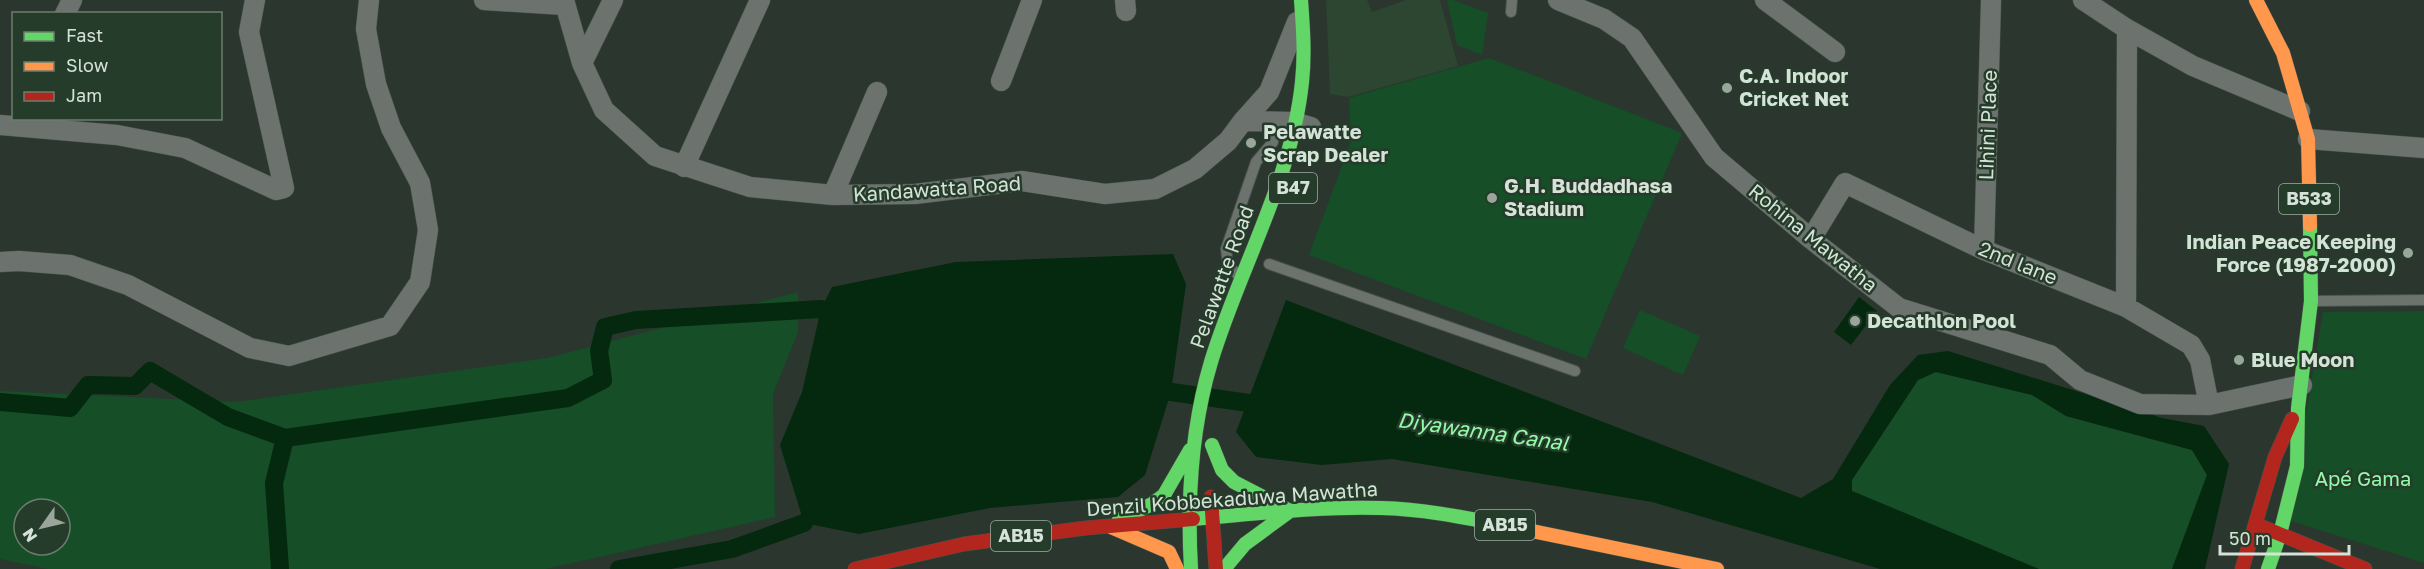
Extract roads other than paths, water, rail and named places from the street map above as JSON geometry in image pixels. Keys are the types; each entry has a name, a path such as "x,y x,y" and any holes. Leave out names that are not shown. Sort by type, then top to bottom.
{"main road":[{"name":"B533","path":"2256,0 2283,53 2308,139 2310,301 2298,408 2296,466 2280,534 2279,551 2268,569"},
{"name":"Pelawatte Road","path":"1191,569 1188,518 1195,438 1211,363 1271,198 1301,125 1301,5"},
{"name":"B533","path":"2242,569 2275,458 2298,408"},
{"path":"1216,569 1210,479 1214,436 1222,470 1233,482 1291,511 1245,544 1224,569"},
{"path":"1108,525 1152,504 1164,495 1195,438"},
{"name":"Denzil Kobbekaduwa Mawatha","path":"855,569 964,544 1108,525 1291,511 1380,508 1449,514 1693,566 1717,569"},
{"path":"2255,524 2365,569"},
{"path":"1108,525 1168,552 1177,569"},
{"path":"2250,538 2279,551"}],"street":[{"path":"7,121 117,135 185,148 276,190 284,188 249,32 255,0"},
{"path":"0,262 19,261 70,265 128,285 250,348 289,356 390,326 420,282 428,230 420,183 391,128 376,84 366,29 369,0"},
{"name":"Kandawatta Road","path":"484,0 564,3 582,63 604,110 655,156 750,187 833,195 915,194 1022,181 1105,194 1155,189 1195,169 1228,141 1269,92 1301,5"},
{"path":"582,63 613,0"},
{"path":"684,167 760,0"},
{"path":"1001,81 1032,0"},
{"name":"Rohina Mawatha","path":"1558,0 1604,19 1632,38 1714,157 1811,239 1899,308 2050,355 2080,380 2140,404 2209,405 2302,386"},
{"path":"1765,0 1835,52"},
{"name":"Lihini Place","path":"1984,250 1991,0"},
{"path":"2083,0 2127,29 2193,66 2300,111"},
{"path":"2127,29 2127,307"},
{"path":"833,195 877,92"},
{"path":"1243,121 1301,125"},
{"path":"2308,139 2424,148"},
{"name":"2nd lane","path":"1811,239 1845,183 1984,250 2127,307 2191,345 2200,360 2209,405"}],"lane":[{"path":"1511,12 1512,0"},
{"path":"1242,278 1228,265 1226,249 1256,162 1273,142 1301,125"},
{"path":"1273,142 1292,144"},
{"path":"1268,264 1575,370"},
{"path":"2310,301 2424,300"}],"water":[{"path":"1173,254 1186,284 1171,392 1145,475 1118,497 990,508 859,534 804,523 780,445 802,392 821,309 832,287 956,262"},
{"name":"Decathlon Pool","path":"1859,297 1877,311 1851,345 1834,332"},
{"path":"1286,300 1801,498 1833,479 1890,385 1918,355 1948,351 2162,418 2204,426 2229,464 2205,569 2172,569 2207,475 2192,450 2066,416 2032,395 1936,372 1918,380 1852,480 1852,491 2039,569 1880,569 1652,502 1392,459 1322,465 1256,457 1236,432"}],"waterway":[{"path":"280,569 274,483 285,438 568,398 603,380 599,351 605,327 636,320 821,309"},
{"path":"0,402 70,408 88,385 135,386 150,371 228,417 285,438"},
{"name":"Diyawanna Canal","path":"1171,392 1270,406"},
{"path":"619,569 732,549 804,523"}],"place":[{"name":"C.A. Indoor Cricket Net","path":"1727,88"},
{"name":"Pelawatte Scrap Dealer","path":"1251,143"},
{"name":"G.H. Buddadhasa Stadium","path":"1492,198"},
{"name":"Indian Peace Keeping Force (1987-2000)","path":"2408,253"},
{"name":"Decathlon Pool","path":"1855,321"},
{"name":"Blue Moon","path":"2239,360"}],"park label":[{"name":"Apé Gama","path":"2363,479"}]}
